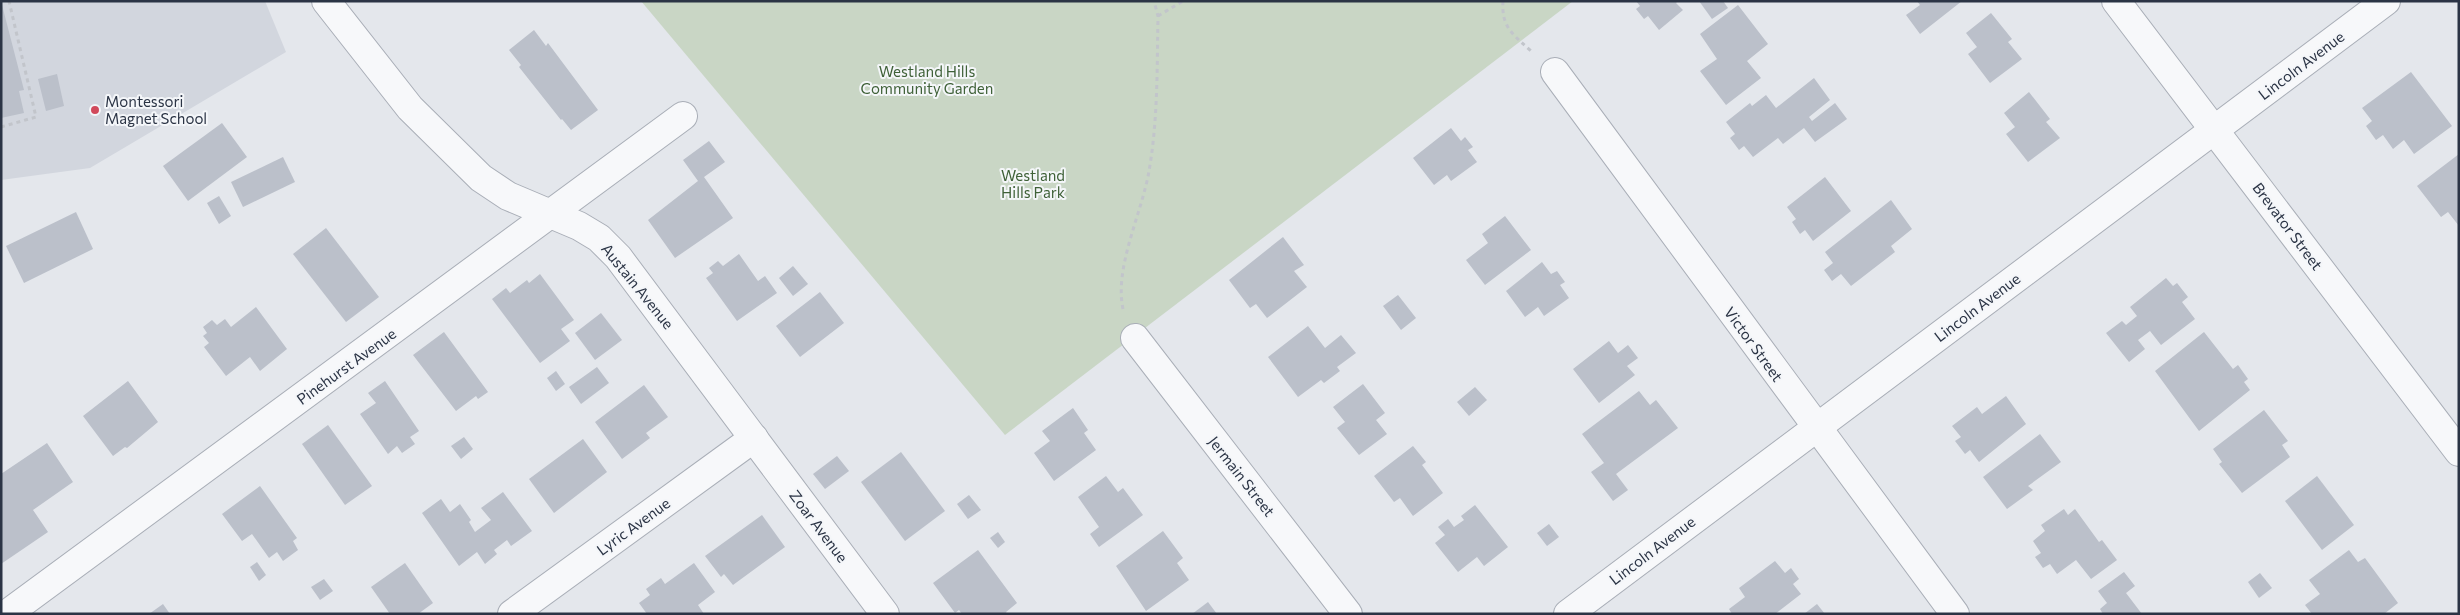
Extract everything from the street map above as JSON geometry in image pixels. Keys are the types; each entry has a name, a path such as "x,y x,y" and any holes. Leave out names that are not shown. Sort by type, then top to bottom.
{"street":[{"name":"Austain Avenue","path":"326,1 410,108 466,164 508,196 554,213 589,232 618,257 754,438"},
{"name":"Brevator Street","path":"2116,1 2459,452"},
{"name":"Lincoln Avenue","path":"1568,614 2386,1"},
{"name":"Victor Street","path":"1555,72 1955,614"},
{"name":"Pinehurst Avenue","path":"7,614 554,213 683,116"},
{"name":"Jermain Street","path":"1136,338 1348,614"},
{"name":"Lyric Avenue","path":"512,614 754,438"},
{"name":"Zoar Avenue","path":"754,438 885,614"}],"path":[{"path":"1,127 36,117 9,1"},
{"path":"1136,338 1126,321 1120,291 1149,172 1156,107 1158,16 1154,1"},
{"path":"1158,16 1183,1"},
{"path":"1503,1 1502,12 1506,27 1555,72"}],"shaded area":[{"name":"Montessori Magnet School","path":"1,1 265,1 286,52 90,168 1,180"}],"green space":[{"name":"Westland Hills Park","path":"641,1 1573,1 1005,435"}],"building":[{"path":"1,1 24,90 19,91 24,113 1,118"},
{"path":"1636,1 1678,1 1676,3 1683,10 1659,30 1648,16 1644,19 1636,9 1640,6"},
{"path":"1699,1 1723,1 1728,8 1712,19"},
{"path":"1917,1 1962,1 1920,34 1906,15 1920,5"},
{"path":"1738,5 1768,44 1747,61 1761,78 1726,105 1700,71 1717,59 1700,34"},
{"path":"1991,13 2012,39 2008,42 2022,59 1990,83 1968,54 1977,47 1966,33"},
{"path":"534,30 546,46 548,43 598,110 571,130 519,67 521,65 509,50"},
{"path":"2411,72 2452,126 2414,154 2404,140 2393,149 2383,135 2376,140 2366,126 2372,121 2362,108"},
{"path":"57,74 64,106 46,111 38,79"},
{"path":"1814,78 1830,100 1809,117 1812,121 1835,103 1847,119 1815,142 1804,128 1783,144 1778,138 1753,157 1744,146 1739,150 1730,138 1735,134 1726,122 1750,103 1752,106 1766,95 1776,108"},
{"path":"2029,92 2050,119 2046,122 2060,138 2028,162 2006,134 2015,127 2004,113"},
{"path":"222,123 247,157 188,201 163,166"},
{"path":"1451,128 1461,141 1465,137 1473,147 1468,150 1477,162 1451,181 1447,175 1434,185 1413,158"},
{"path":"709,141 725,162 704,177 733,218 675,258 648,220 698,181 683,160"},
{"path":"2459,154 2459,226 2448,212 2441,217 2417,186"},
{"path":"283,157 295,182 243,207 231,182"},
{"path":"1825,177 1851,211 1813,241 1805,230 1800,234 1792,222 1796,219 1787,207"},
{"path":"219,196 231,216 219,224 207,203"},
{"path":"1891,200 1912,229 1891,246 1895,252 1851,286 1841,274 1832,281 1824,270 1833,263 1825,252"},
{"path":"76,212 93,249 24,283 6,246"},
{"path":"1505,216 1531,250 1485,285 1466,260 1488,243 1482,234"},
{"path":"326,228 379,297 346,322 293,254"},
{"path":"1283,237 1304,265 1294,271 1307,287 1267,318 1256,304 1250,308 1229,280"},
{"path":"739,254 758,281 765,276 777,293 737,321 706,278 713,273 709,268 718,261 723,266"},
{"path":"1542,262 1551,274 1557,271 1565,282 1560,285 1569,298 1544,316 1538,307 1525,317 1506,291"},
{"path":"793,266 808,284 793,296 779,278"},
{"path":"540,274 574,320 561,329 570,341 540,363 492,299 506,288 510,293 527,280 529,283"},
{"path":"2166,278 2173,286 2177,283 2188,297 2182,302 2195,319 2161,345 2150,331 2138,340 2145,349 2129,362 2106,333 2122,321 2126,325 2137,316 2130,307"},
{"path":"820,292 844,323 800,357 776,326"},
{"path":"1398,295 1416,318 1401,330 1383,306"},
{"path":"256,307 287,349 260,371 250,357 226,376 204,347 209,343 203,336 207,333 203,327 212,320 217,325 225,319 231,327"},
{"path":"601,313 622,340 595,360 575,333"},
{"path":"1308,326 1325,348 1341,335 1356,353 1337,367 1340,371 1324,383 1321,380 1298,397 1268,357"},
{"path":"444,332 488,392 478,399 476,396 456,411 413,355"},
{"path":"2204,332 2233,369 2238,365 2248,379 2244,382 2250,390 2199,431 2155,371"},
{"path":"1609,341 1618,353 1628,345 1638,358 1627,366 1635,375 1599,403 1573,369"},
{"path":"597,367 609,383 581,404 569,387"},
{"path":"556,371 565,384 556,391 547,378"},
{"path":"128,381 158,422 127,448 125,447 113,456 83,416"},
{"path":"385,381 419,431 410,437 415,444 402,453 397,446 388,454 360,414 376,403 368,393"},
{"path":"1363,384 1385,413 1376,420 1387,434 1359,455 1337,428 1345,422 1333,407"},
{"path":"644,385 668,417 646,433 650,438 622,459 595,422"},
{"path":"1475,387 1487,400 1469,416 1457,402"},
{"path":"1639,391 1650,405 1656,400 1678,428 1616,474 1628,490 1613,501 1591,472 1604,463 1582,434"},
{"path":"2006,396 2026,424 1979,462 1970,450 1965,454 1955,441 1961,437 1952,426 1977,407 1982,414"},
{"path":"1073,408 1088,430 1084,433 1096,450 1054,481 1034,453 1050,441 1042,431"},
{"path":"2264,410 2288,441 2282,445 2290,457 2242,493 2219,464 2222,462 2213,449"},
{"path":"328,425 372,486 345,505 302,444"},
{"path":"2040,434 2061,462 2028,486 2033,490 2007,509 1983,477"},
{"path":"464,437 473,449 461,459 451,446"},
{"path":"583,439 607,472 554,513 529,479"},
{"path":"47,443 73,482 33,510 48,532 1,564 1,474"},
{"path":"1413,446 1426,462 1422,465 1443,493 1413,516 1400,498 1394,502 1374,476"},
{"path":"901,452 945,511 905,541 861,482"},
{"path":"837,456 849,471 825,489 813,474"},
{"path":"1106,476 1118,492 1123,488 1143,515 1099,547 1090,534 1099,527 1078,497"},
{"path":"2317,476 2354,525 2322,550 2285,501"},
{"path":"260,486 297,538 293,541 298,550 283,561 277,552 269,558 252,534 242,541 222,514"},
{"path":"503,492 532,531 511,546 507,540 494,550 497,554 485,564 477,552 459,566 422,513 441,499 450,512 460,504 471,520 469,522 475,532 491,520 481,508"},
{"path":"969,495 981,510 968,519 957,504"},
{"path":"1475,505 1508,547 1484,566 1477,557 1458,572 1435,543 1445,535 1438,527 1448,519 1454,527 1464,520 1461,516"},
{"path":"2064,509 2068,515 2075,509 2099,542 2102,540 2117,560 2091,579 2076,560 2057,574 2050,564 2043,568 2035,557 2041,553 2033,541 2045,531 2041,525"},
{"path":"762,515 785,547 733,585 724,574 721,577 705,556"},
{"path":"1549,524 1559,537 1547,546 1537,533"},
{"path":"1163,531 1183,558 1177,563 1189,580 1146,611 1116,566"},
{"path":"998,532 1005,542 998,548 990,538"},
{"path":"978,550 1017,603 1006,612 1007,614 962,614 959,610 955,613 933,583"},
{"path":"2349,550 2358,562 2365,558 2398,603 2384,614 2312,614 2305,605 2320,594 2309,580"},
{"path":"1775,561 1785,573 1791,568 1799,579 1793,584 1801,594 1775,614 1732,614 1729,609 1745,597 1739,588"},
{"path":"257,562 266,575 259,581 250,567"},
{"path":"405,563 433,603 418,614 390,614 371,587"},
{"path":"694,563 715,592 698,605 704,614 647,614 639,603 650,595 646,589 661,578 665,584"},
{"path":"2124,572 2135,586 2126,593 2142,614 2103,614 2100,609 2107,603 2098,591"},
{"path":"2260,573 2272,588 2259,598 2248,582"},
{"path":"324,579 333,591 320,600 311,587"},
{"path":"1208,602 1217,614 1192,614"},
{"path":"163,604 170,614 149,614"},
{"path":"1817,604 1825,614 1804,614"}],"place":[{"name":"Montessori Magnet School","path":"95,110"}],"park label":[{"name":"Westland Hills Community Garden","path":"927,80"}]}
